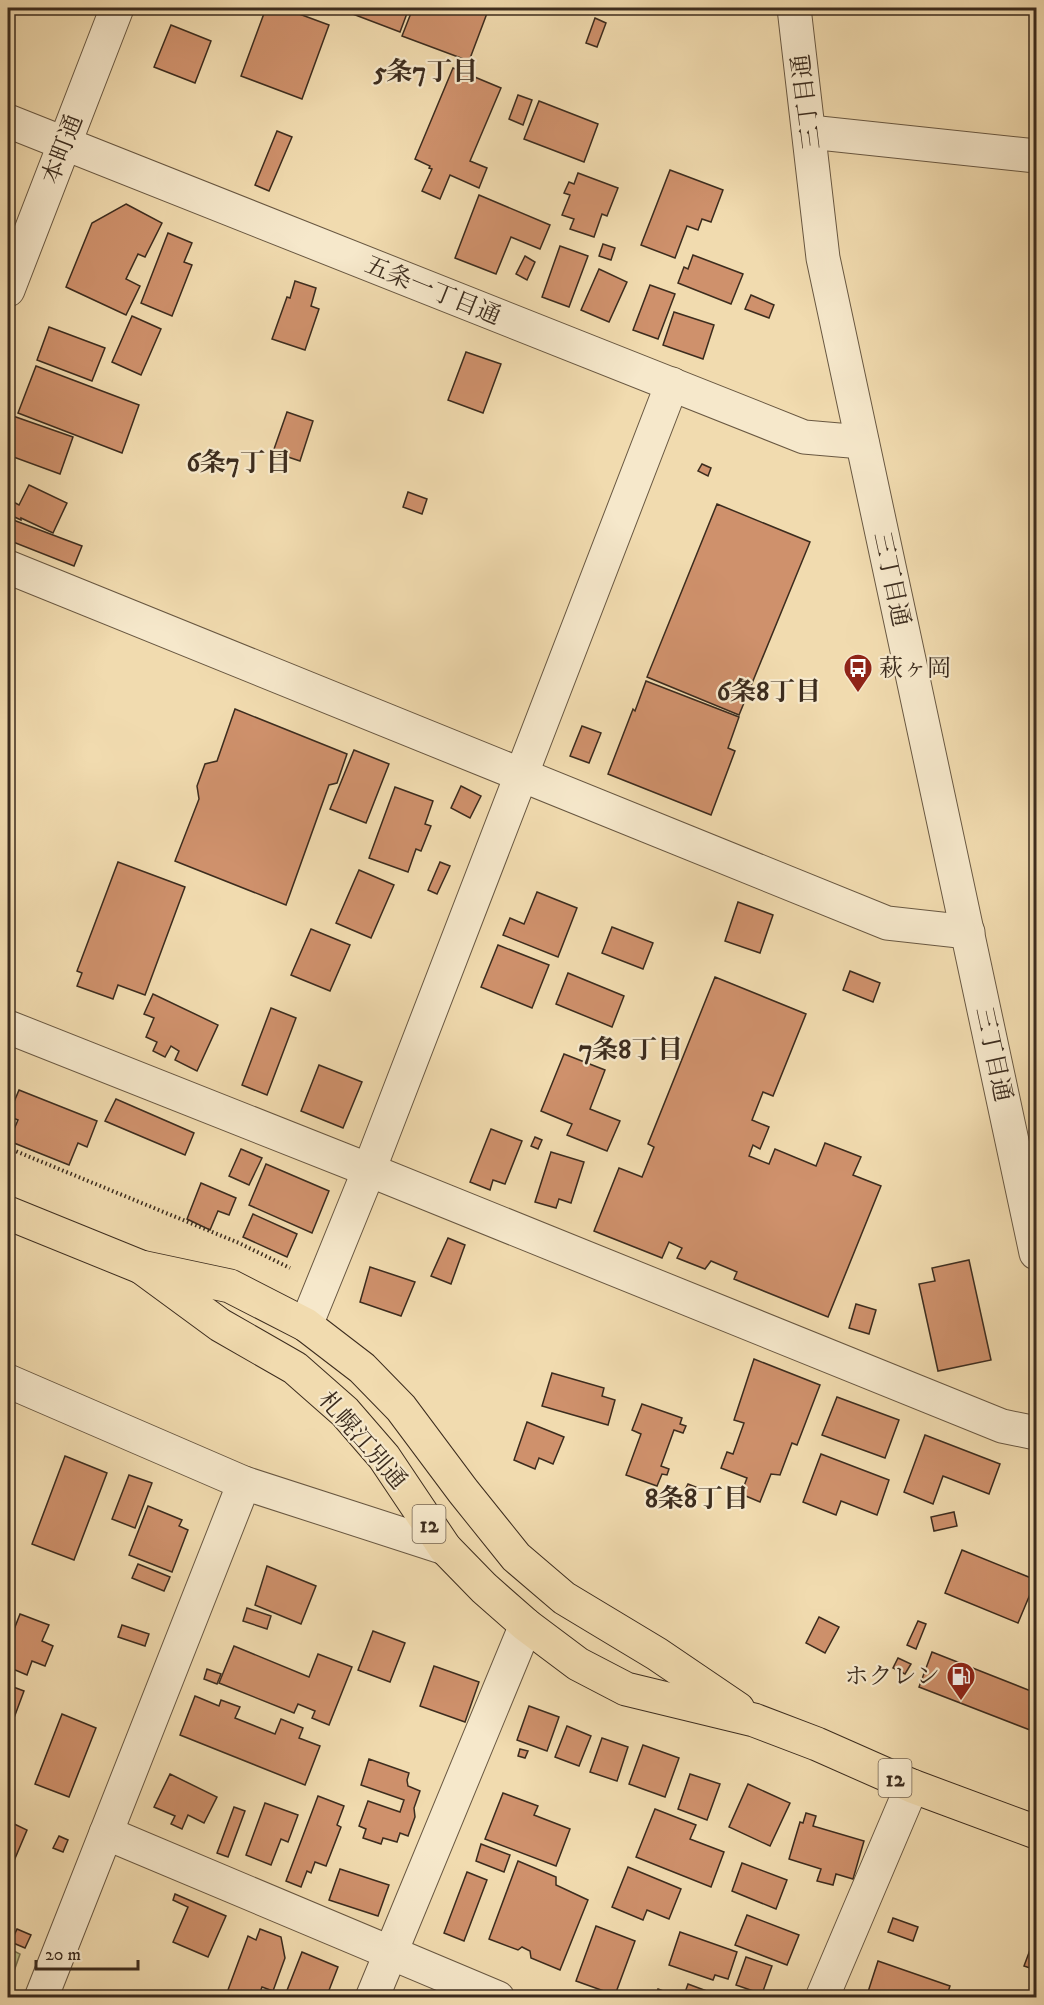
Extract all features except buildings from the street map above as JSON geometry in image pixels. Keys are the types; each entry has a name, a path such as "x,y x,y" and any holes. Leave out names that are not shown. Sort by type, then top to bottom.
{"highway":[{"name":"札幌江別通","path":"8,1213 141,1268 230,1286 306,1325 362,1368 401,1408 516,1557 564,1598 657,1654 754,1720"},
{"name":"札幌江別通","path":"141,1268 220,1324 295,1368 345,1412 384,1457 445,1548 484,1588 526,1625 578,1664 626,1689 754,1720 817,1744 912,1786 1036,1832"}],"street":[{"name":"本町通","path":"8,290 117,8"},
{"name":"三丁目通","path":"794,8 823,258 1036,1252"},
{"name":"五条一丁目通","path":"8,121 804,437 862,442"},
{"path":"810,132 1036,156"},
{"path":"306,1325 369,1170 672,384"},
{"path":"8,567 887,923 968,932"},
{"path":"8,1027 1002,1426 1036,1433"},
{"path":"8,1381 244,1483 445,1548"},
{"path":"41,1998 244,1483"},
{"path":"372,1998 526,1625"},
{"path":"822,1998 912,1786"},
{"path":"106,1833 498,1998"}],"path":[{"path":"8,1148 239,1243 290,1268"},
{"path":"235,1253 239,1243"}],"green space":[{"path":"8,1948 20,1954 8,1988"}],"place":[{"name":"萩ヶ岡","path":"858,694"},
{"name":"ホクレン","path":"961,1702"}],"district":[{"name":"5条7丁目","path":"426,71"},
{"name":"6条7丁目","path":"239,462"},
{"name":"6条8丁目","path":"769,691"},
{"name":"7条8丁目","path":"631,1049"},
{"name":"8条8丁目","path":"697,1498"}]}
